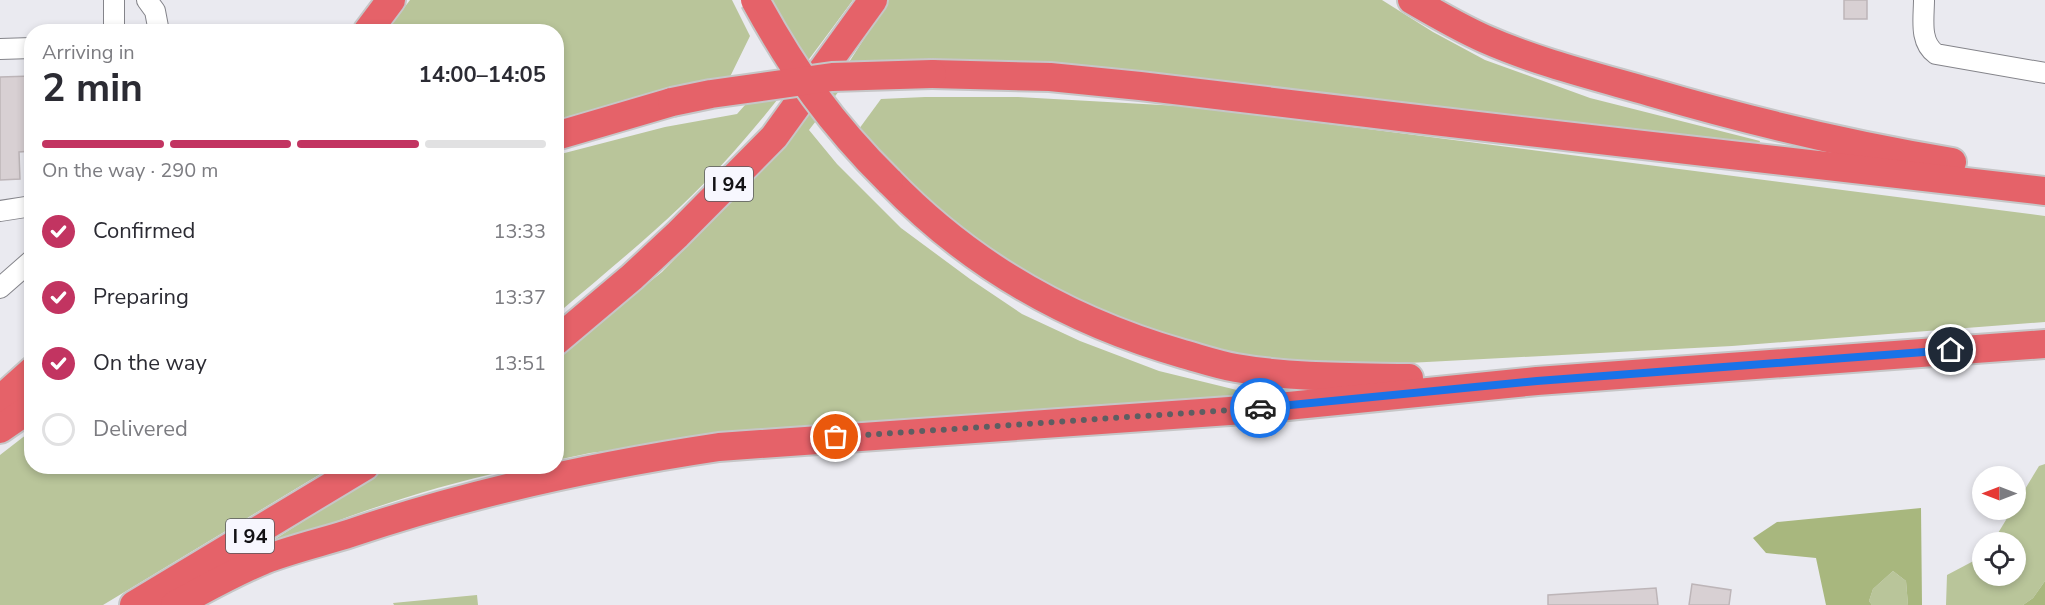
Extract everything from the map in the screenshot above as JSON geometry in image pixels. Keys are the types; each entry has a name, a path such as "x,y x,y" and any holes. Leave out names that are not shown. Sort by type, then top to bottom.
{"highway":[{"path":"372,24 391,0"},
{"path":"755,0 790,61 819,104 836,126 918,211 990,267 1079,316 1157,346 1234,368 1300,376 1537,381"},
{"name":"I 94","path":"564,334 677,235 774,138 873,0"},
{"path":"1412,0 1485,39 1525,55 1693,105 1846,142 2045,181"},
{"path":"564,133 672,102 711,94 832,77 932,74 1050,77 2045,191"},
{"path":"564,474 719,447 1258,409 1537,381 2045,344"},
{"path":"0,400 24,378"},
{"path":"0,429 24,412"},
{"name":"I 94","path":"134,605 352,474"},
{"path":"175,605 226,577 267,559 392,519 561,474"}],"street":[{"path":"114,0 114,24"},
{"path":"147,0 155,11 157,24"},
{"path":"1924,0 1926,45 1935,54 2045,73"},
{"path":"0,49 24,48"},
{"path":"0,211 24,207"},
{"path":"0,288 24,267"}],"green space":[{"path":"410,0 732,0 750,36 727,83 564,122 564,24 392,24"},
{"path":"767,0 853,0 771,107 727,159 680,207 564,308 564,153 665,127 737,114 794,50"},
{"path":"889,0 1382,0 1433,32 1485,60 1590,98 1760,141 1758,147 856,69 809,130 837,164 901,228 1022,314 1080,341 1159,371 1245,392 1244,400 703,439 590,453 564,459 564,350 662,272 753,179 844,70"},
{"path":"1018,97 1197,107 2045,216 2045,322 1732,346 1389,364 1286,366 1122,326 1029,279 925,205 856,133 881,99"},
{"path":"24,436 24,474 320,474 103,605 0,605 0,455"},
{"path":"2045,464 2045,581 2033,598 2023,605 1946,605 1947,575 1972,562 1972,586 2026,586 2026,532 1999,532 2006,520 2026,520 2026,487 2039,466"},
{"path":"378,474 492,474 397,500 275,546 272,541"},
{"path":"1921,508 1922,605 1908,605 1906,581 1893,571 1873,589 1869,601 1872,605 1826,605 1816,558 1766,553 1753,538 1777,522"},
{"path":"1893,571 1906,581 1908,605 1872,605 1869,601 1873,589"},
{"path":"2045,581 2045,605 2023,605 2033,598"},
{"path":"477,595 478,605 394,605 393,603"}],"building":[{"path":"1844,0 1867,0 1867,19 1844,19"},
{"path":"24,76 24,152 19,152 20,179 0,180 0,77"},
{"path":"1692,584 1731,590 1729,605 1689,605"},
{"path":"1656,588 1658,605 1548,605 1548,595"}],"way so far":[{"path":"836,437 1260,408"}],"route":[{"path":"1260,408 1537,381 1951,350"}]}
